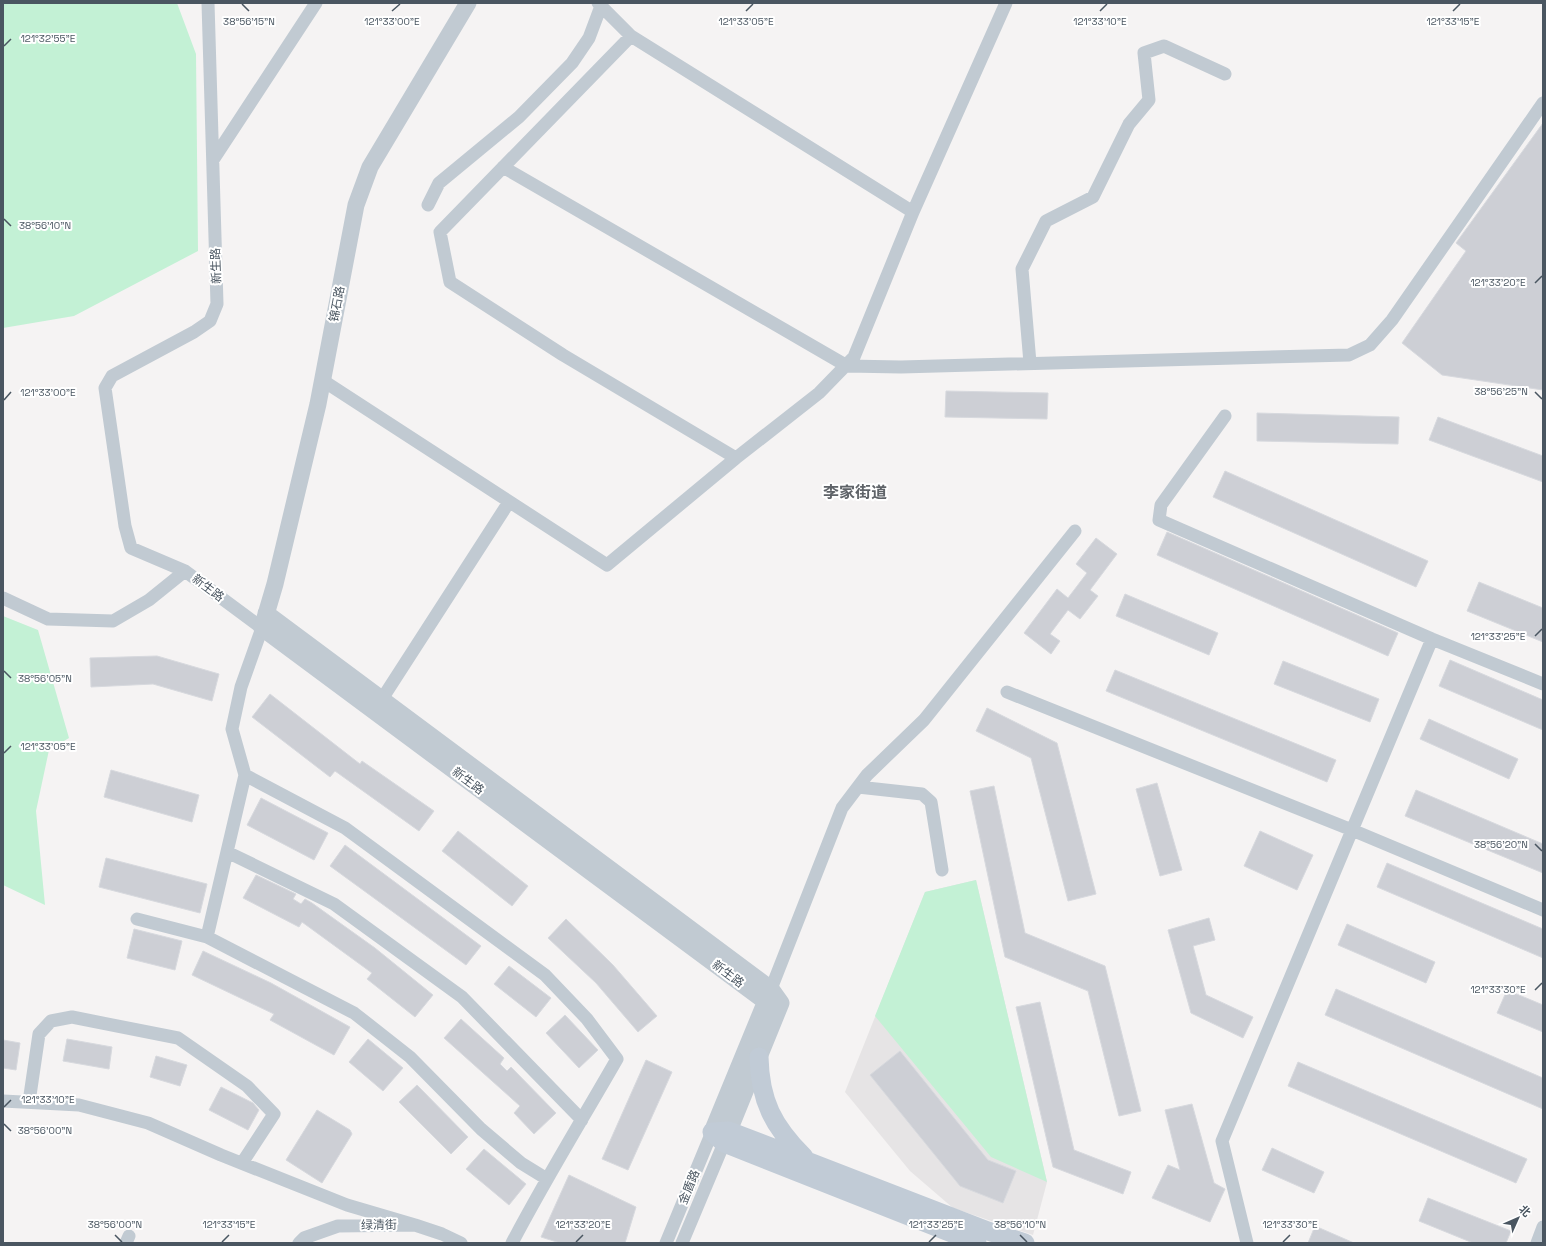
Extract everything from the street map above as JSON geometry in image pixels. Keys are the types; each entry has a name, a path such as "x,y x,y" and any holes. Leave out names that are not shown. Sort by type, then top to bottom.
{"main road":[{"path":"759,1057 760,1080 763,1096 774,1120 788,1142 810,1162"},
{"path":"722,1135 810,1162 988,1232 1025,1243"},
{"path":"722,1135 977,1243"}],"street":[{"name":"新生路","path":"208,3 217,304 210,321 194,332 112,376 105,388 125,526 131,548 185,570 264,620 382,699 773,998"},
{"path":"213,160 316,3"},
{"name":"锦石路","path":"264,620 275,584 322,380 356,205 370,167 468,3"},
{"path":"428,205 439,183 519,117 572,63 589,38 600,4 631,36 913,212"},
{"path":"322,380 607,565 736,458 819,393 854,357 861,345 913,212 1002,5"},
{"path":"631,36 440,232 450,282 563,356 736,458"},
{"path":"1030,363 1022,269 1046,221 1092,197 1129,124 1149,100 1144,53 1164,46 1225,74"},
{"path":"503,167 846,366 901,367 1349,355 1370,345 1392,320 1543,103"},
{"path":"1226,416 1161,505 1159,520 1432,639 1543,684"},
{"path":"382,699 509,502"},
{"path":"722,1135 842,808 867,775 924,720 1075,531"},
{"path":"3,598 48,619 113,621 149,600 185,570"},
{"name":"新生路","path":"264,620 773,998"},
{"path":"208,937 245,775 232,729 241,687 264,620"},
{"path":"1247,1243 1222,1141 1432,639"},
{"path":"1007,692 1352,830 1543,910"},
{"path":"245,775 345,828 550,980 588,1019 617,1059 546,1179 512,1243"},
{"path":"858,787 922,794 931,802 942,870"},
{"path":"227,852 334,904 462,997 582,1120"},
{"path":"137,919 208,937 354,1013 410,1057 481,1129 521,1163 546,1179"},
{"path":"722,1135 759,1057 773,998"},
{"path":"29,1102 39,1034 51,1021 72,1017 178,1038 248,1086 274,1114 242,1163"},
{"path":"3,1101 79,1105 148,1123 242,1163 347,1204 414,1224"},
{"name":"金盾路","path":"666,1243 722,1135"},
{"name":"金盾路","path":"682,1243 722,1135"},
{"name":"绿清街","path":"299,1243 304,1238 338,1226 414,1224 440,1239 461,1243"},
{"path":"1537,1243 1543,1227"}],"shaded area":[{"path":"976,880 1047,1182 1033,1235 953,1208 910,1171 845,1092 925,892"}],"green space":[{"path":"3,3 177,3 196,54 198,251 74,316 3,328"},
{"path":"3,616 38,630 69,738 49,750 36,811 45,905 3,885"},
{"path":"976,880 1047,1182 991,1157 875,1016 925,892"}],"building":[{"path":"1543,123 1543,390 1442,375 1402,343 1466,251 1456,243"},
{"path":"946,391 1048,393 1047,419 945,417"},
{"path":"1257,413 1399,417 1398,444 1257,441"},
{"path":"1438,417 1543,456 1543,482 1429,440"},
{"path":"1225,471 1428,561 1416,587 1213,497"},
{"path":"1167,532 1398,633 1388,656 1157,555"},
{"path":"1096,538 1117,554 1090,590 1098,596 1080,619 1068,610 1050,634 1060,641 1051,654 1024,633 1057,589 1068,598 1087,573 1076,564"},
{"path":"1479,582 1543,608 1543,642 1467,611"},
{"path":"1125,594 1218,633 1209,655 1116,616"},
{"path":"157,656 219,674 212,701 153,684 91,687 90,658"},
{"path":"1450,660 1543,700 1543,730 1439,686"},
{"path":"1283,661 1379,699 1370,722 1274,684"},
{"path":"1115,670 1336,760 1327,782 1106,691"},
{"path":"270,694 360,764 362,761 434,811 419,831 335,771 330,777 252,717"},
{"path":"987,708 1057,743 1096,894 1068,901 1031,758 976,731"},
{"path":"1429,719 1518,759 1509,779 1420,739"},
{"path":"111,770 199,795 192,822 104,797"},
{"path":"1157,783 1182,870 1160,876 1136,789"},
{"path":"994,786 1025,933 1105,966 1141,1111 1119,1116 1088,991 1005,957 970,791"},
{"path":"1416,790 1543,844 1543,873 1405,816"},
{"path":"261,798 328,833 314,860 247,825"},
{"path":"458,831 528,886 512,906 442,851"},
{"path":"1260,831 1313,855 1297,890 1244,866"},
{"path":"345,845 481,946 466,965 330,866"},
{"path":"106,858 207,884 200,913 99,887"},
{"path":"1387,863 1543,929 1543,958 1377,887"},
{"path":"256,875 296,894 293,899 301,904 305,899 312,903 375,948 433,995 415,1017 367,979 372,973 302,922 299,927 243,898"},
{"path":"1209,918 1215,940 1193,946 1206,995 1253,1017 1243,1038 1191,1013 1168,930"},
{"path":"566,919 613,965 657,1016 638,1032 596,983 548,938"},
{"path":"1347,924 1435,962 1426,983 1338,945"},
{"path":"134,929 182,941 175,970 127,958"},
{"path":"203,951 271,983 350,1027 334,1055 270,1020 274,1014 192,975"},
{"path":"509,966 551,998 536,1017 494,984"},
{"path":"1336,989 1543,1078 1543,1109 1325,1015"},
{"path":"1507,990 1543,1005 1543,1032 1497,1013"},
{"path":"1040,1002 1074,1150 1131,1172 1123,1194 1053,1167 1016,1007"},
{"path":"565,1015 598,1050 579,1068 546,1033"},
{"path":"461,1019 504,1058 500,1064 507,1071 511,1067 556,1113 534,1134 514,1113 520,1106 444,1038"},
{"path":"67,1039 112,1047 109,1069 63,1061"},
{"path":"368,1039 403,1068 383,1091 349,1062"},
{"path":"3,1040 20,1043 16,1070 3,1068"},
{"path":"900,1051 988,1160 1016,1171 1003,1203 960,1186 870,1075"},
{"path":"156,1056 187,1065 180,1086 150,1077"},
{"path":"646,1060 672,1072 628,1170 602,1159"},
{"path":"1298,1062 1527,1159 1516,1183 1288,1086"},
{"path":"417,1085 468,1137 451,1154 399,1102"},
{"path":"221,1087 253,1103 259,1110 248,1130 209,1110"},
{"path":"1192,1104 1214,1183 1225,1189 1210,1222 1152,1198 1168,1165 1180,1170 1165,1110"},
{"path":"317,1110 350,1130 352,1134 322,1183 286,1160"},
{"path":"1272,1148 1324,1172 1314,1193 1262,1170"},
{"path":"484,1149 526,1184 509,1205 466,1169"},
{"path":"569,1175 636,1207 625,1243 560,1243 541,1237"},
{"path":"1428,1198 1511,1231 1506,1243 1473,1243 1419,1221"},
{"path":"1315,1226 1354,1243 1308,1243"}],"district":[{"name":"李家街道","path":"855,492"}]}
